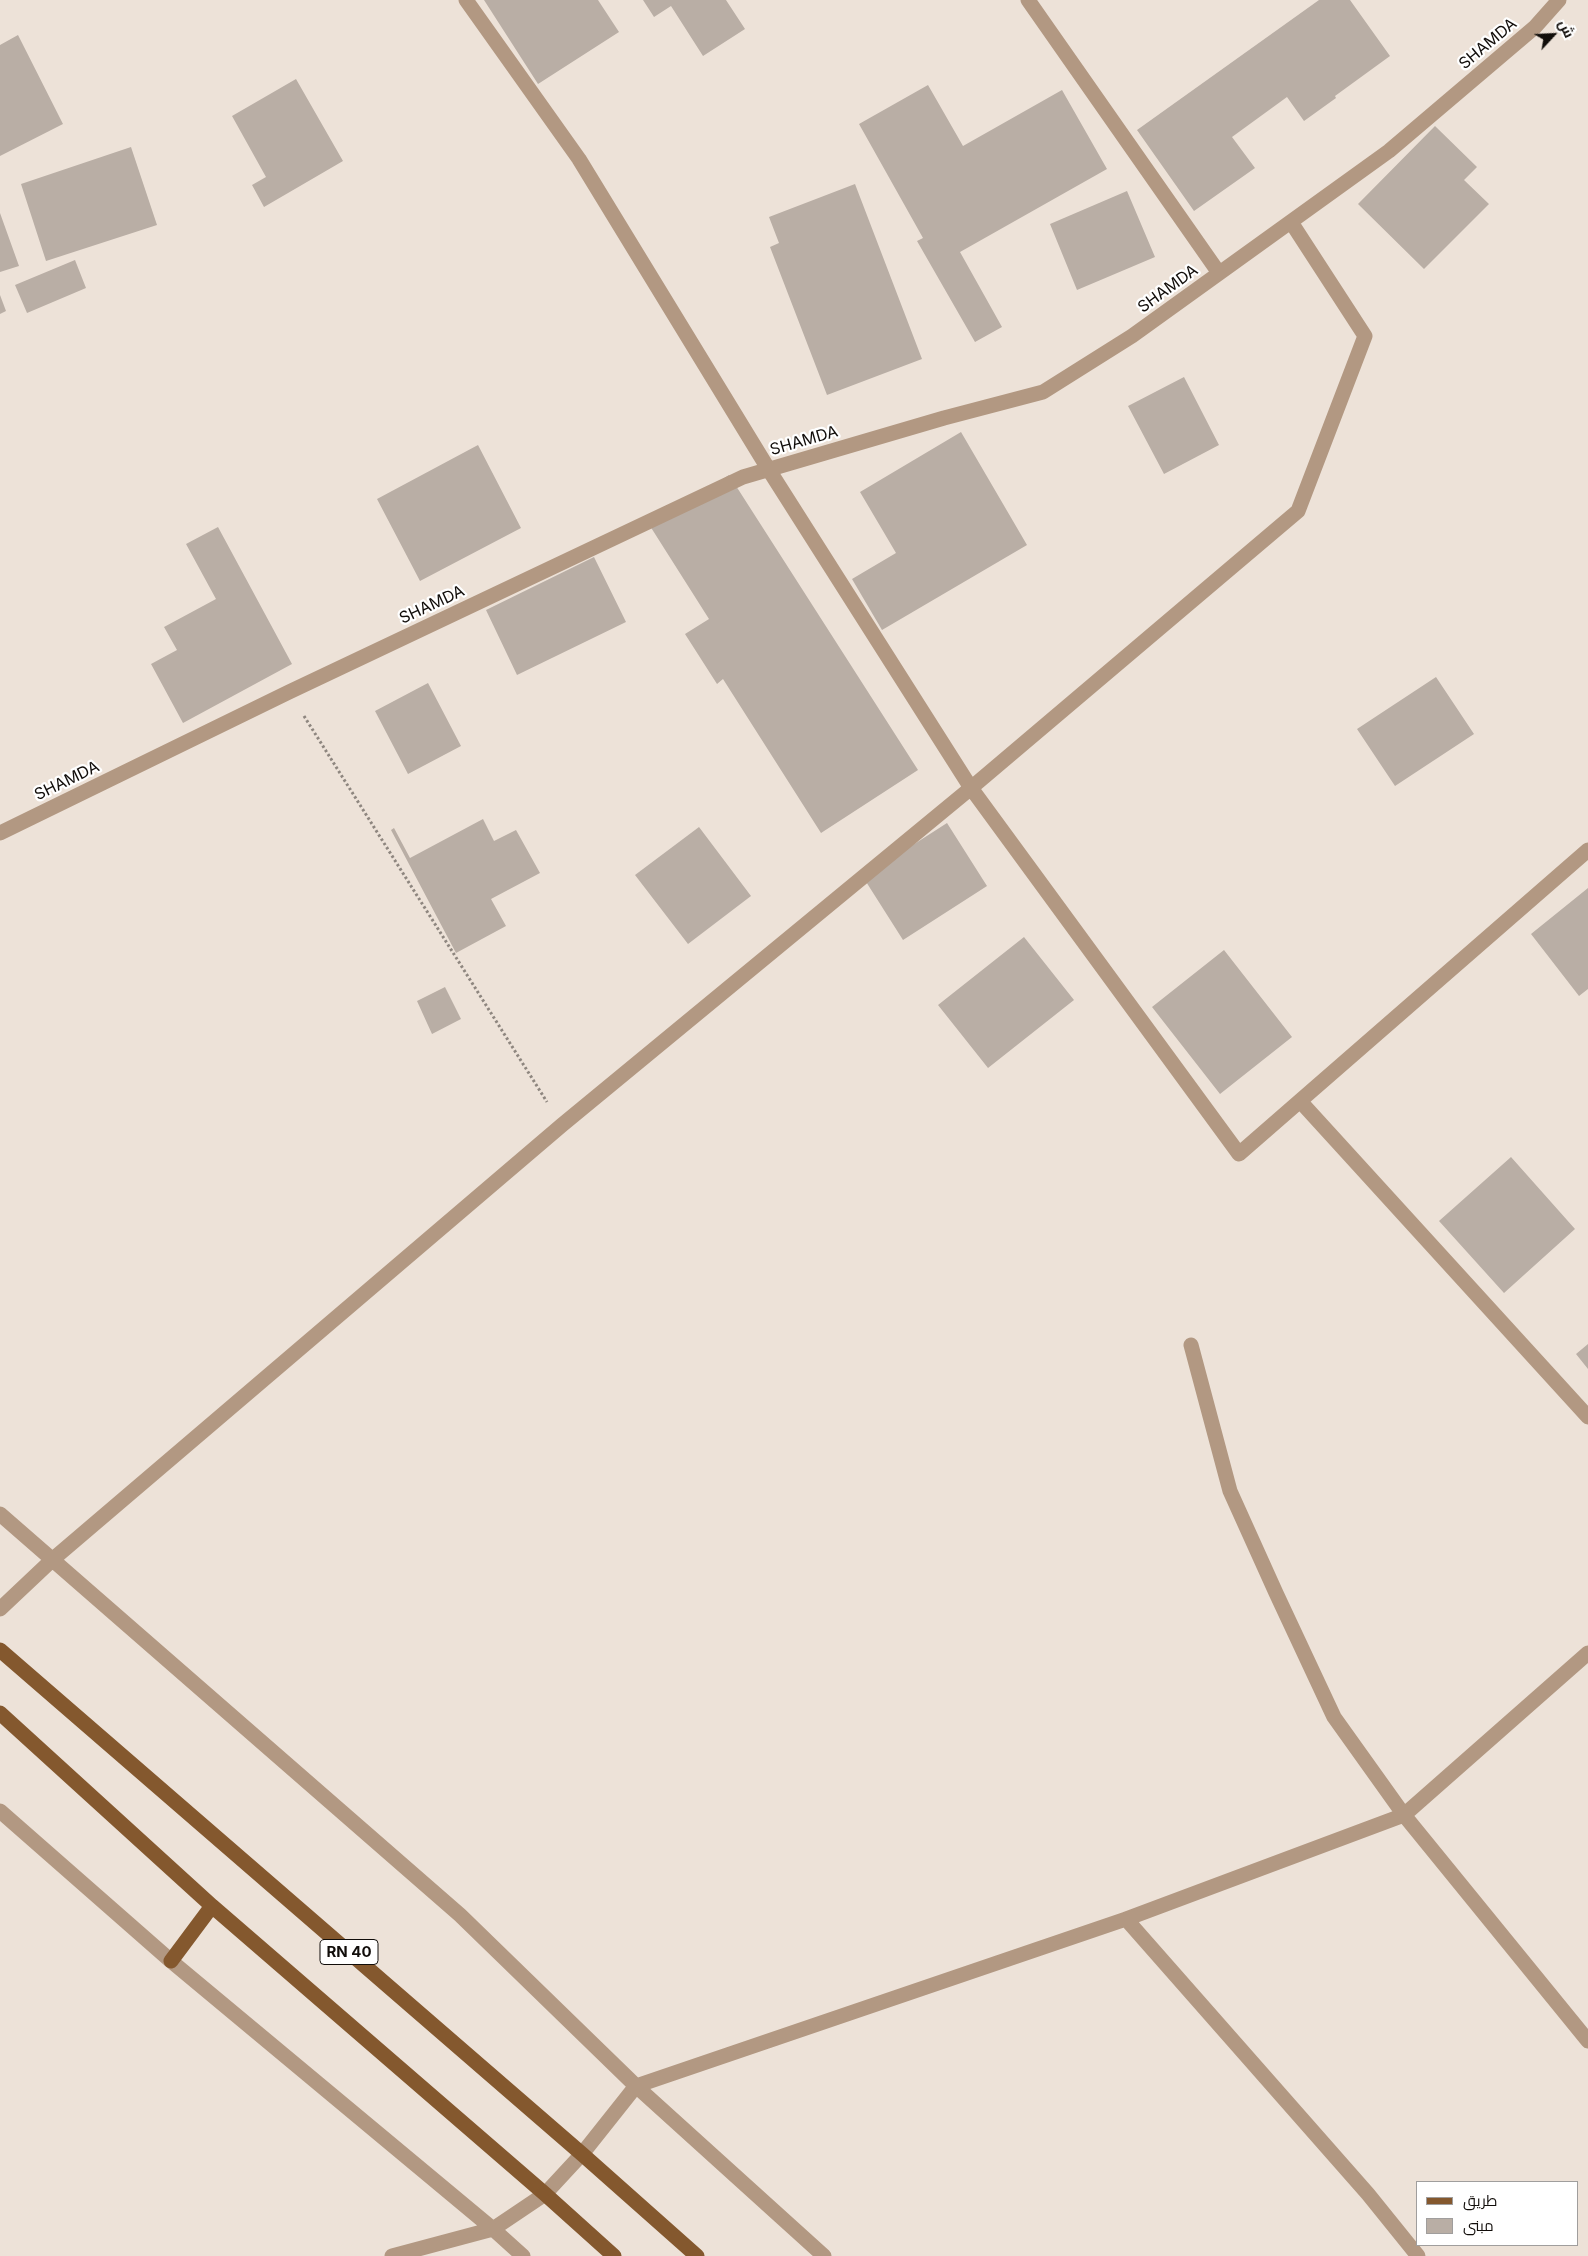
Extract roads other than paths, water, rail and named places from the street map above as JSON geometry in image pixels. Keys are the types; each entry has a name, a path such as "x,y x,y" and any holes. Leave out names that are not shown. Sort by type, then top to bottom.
{"main road":[{"name":"RN 40","path":"0,1650 582,2154 697,2256"},
{"path":"0,1713 212,1906 614,2256"},
{"path":"171,1961 212,1906"}],"street":[{"path":"466,0 579,159 769,470 971,788 1238,1154 1588,850"},
{"path":"1028,0 1219,273"},
{"name":"SHAMDA","path":"0,833 288,692 743,477 944,418 1043,392 1132,336 1388,151 1534,27 1559,0"},
{"path":"0,1609 52,1560 562,1125 971,788 1298,511 1365,336 1290,222"},
{"path":"1300,1101 1588,1417"},
{"path":"1191,1345 1230,1491 1334,1717 1404,1815 1588,2041"},
{"path":"0,1514 460,1915 636,2086 824,2256"},
{"path":"392,2256 493,2229 545,2194 582,2154 636,2086 1126,1919 1404,1815 1588,1653"},
{"path":"0,1811 171,1961 523,2256"},
{"path":"1126,1919 1368,2194 1418,2256"}]}
